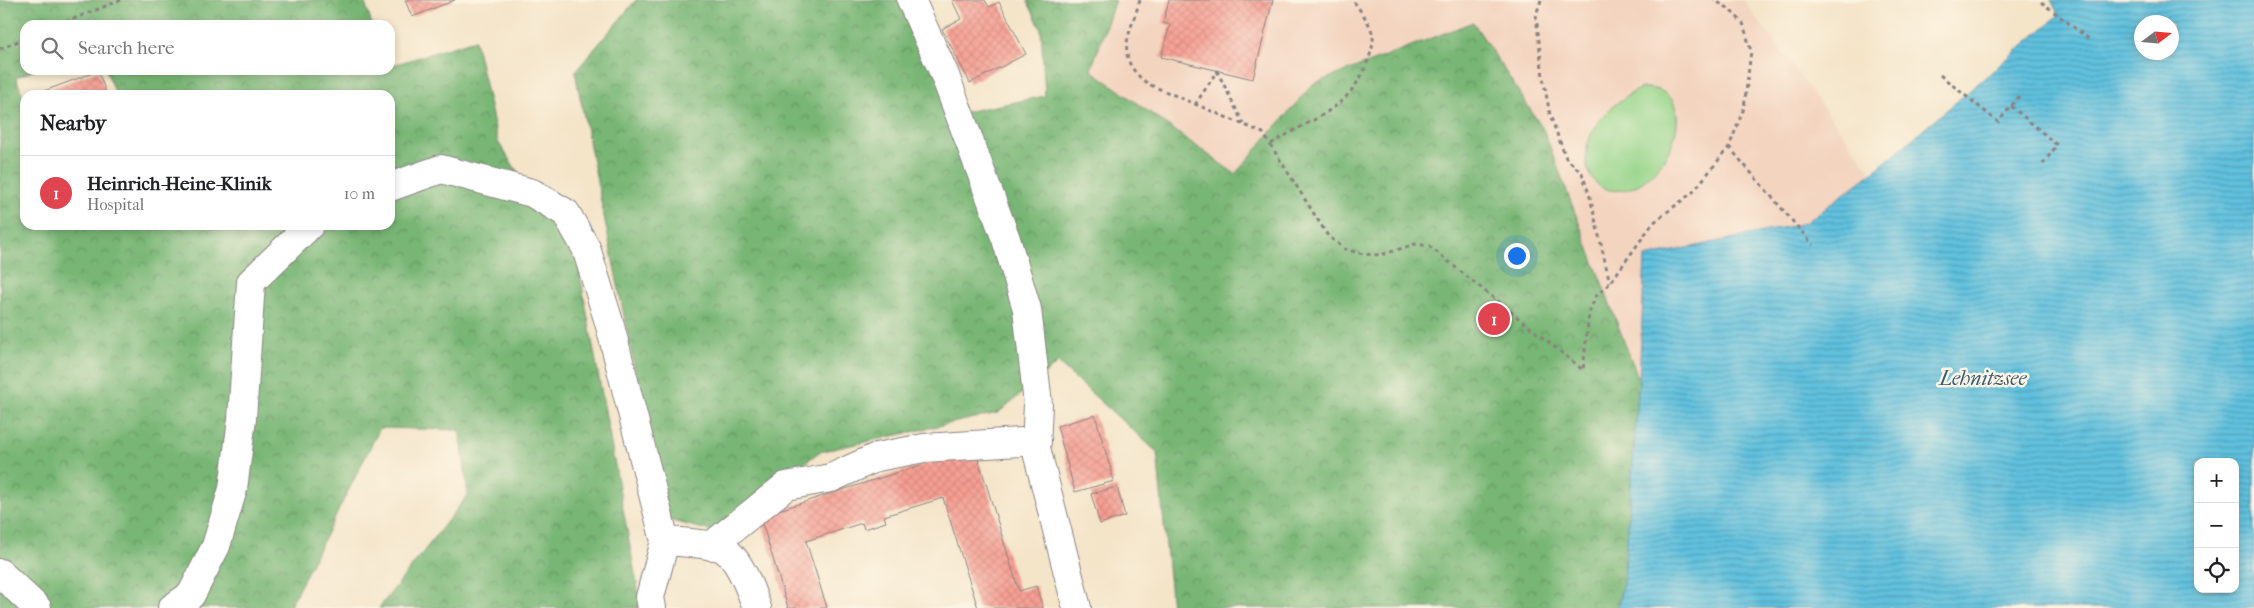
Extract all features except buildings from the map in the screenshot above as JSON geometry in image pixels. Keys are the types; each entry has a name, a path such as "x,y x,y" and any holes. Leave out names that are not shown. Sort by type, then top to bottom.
{"lane":[{"path":"911,0 944,73 1006,239 1027,309 1038,404 1036,448 1078,608"},
{"path":"395,184 441,169 532,193 566,213 586,248 609,322 665,541 650,597 652,608"},
{"path":"172,608 191,595 216,546 233,489 242,419 251,282 305,230"},
{"path":"710,546 786,486 830,478 877,457 924,448 1036,441"},
{"path":"665,541 721,547 732,556 757,608"},
{"path":"0,573 37,608"}],"path":[{"path":"71,20 121,0"},
{"path":"1140,0 1126,46 1126,59 1134,74 1148,84 1263,133 1328,236 1345,249 1363,254 1381,254 1415,244 1429,246 1583,370 1589,313 1596,296 1610,283 1653,223 1693,192 1729,147 1744,108 1752,51 1743,23 1728,8 1714,0"},
{"path":"1271,144 1297,127 1323,116 1337,106 1360,82 1369,59 1373,38 1366,20 1353,0"},
{"path":"1541,0 1536,15 1543,77 1550,115 1566,158 1582,173 1590,197 1610,283"},
{"path":"2041,2 2089,38"},
{"path":"0,48 20,40"},
{"path":"1195,105 1217,71 1244,126"},
{"path":"1940,75 1998,122 2022,93"},
{"path":"2011,106 2057,145 2043,164"},
{"path":"1729,147 1813,245"}],"shaded area":[{"path":"1058,0 1743,0 1872,173 1805,223 1645,257 1639,380 1624,577 1085,78"}],"green space":[{"path":"0,0 364,0 370,20 20,20 20,75 22,75 16,77 21,90 20,230 395,230 395,90 114,90 108,75 395,75 395,64 475,40 498,142 578,264 640,601 638,608 379,608 468,495 460,430 380,428 289,608 0,608"},
{"path":"636,0 904,0 955,114 1045,96 1041,29 1027,0 1115,0 1091,70 1235,174 1313,84 1473,22 1543,129 1639,380 1624,577 1618,608 1172,608 1157,452 1058,363 998,413 819,452 715,532 665,519 575,72"},
{"path":"1642,88 1661,91 1673,101 1677,116 1676,133 1669,151 1658,167 1644,181 1628,189 1615,191 1604,189 1590,176 1587,166 1586,155 1592,133 1601,118 1613,106"}],"water":[{"name":"Lehnitzsee","path":"2051,0 2254,0 2254,608 1618,608 1624,577 1639,380 1645,257 1805,223 1872,173 2059,15"}],"place":[{"name":"Heinrich-Heine-Klinik","path":"1494,319"}]}
